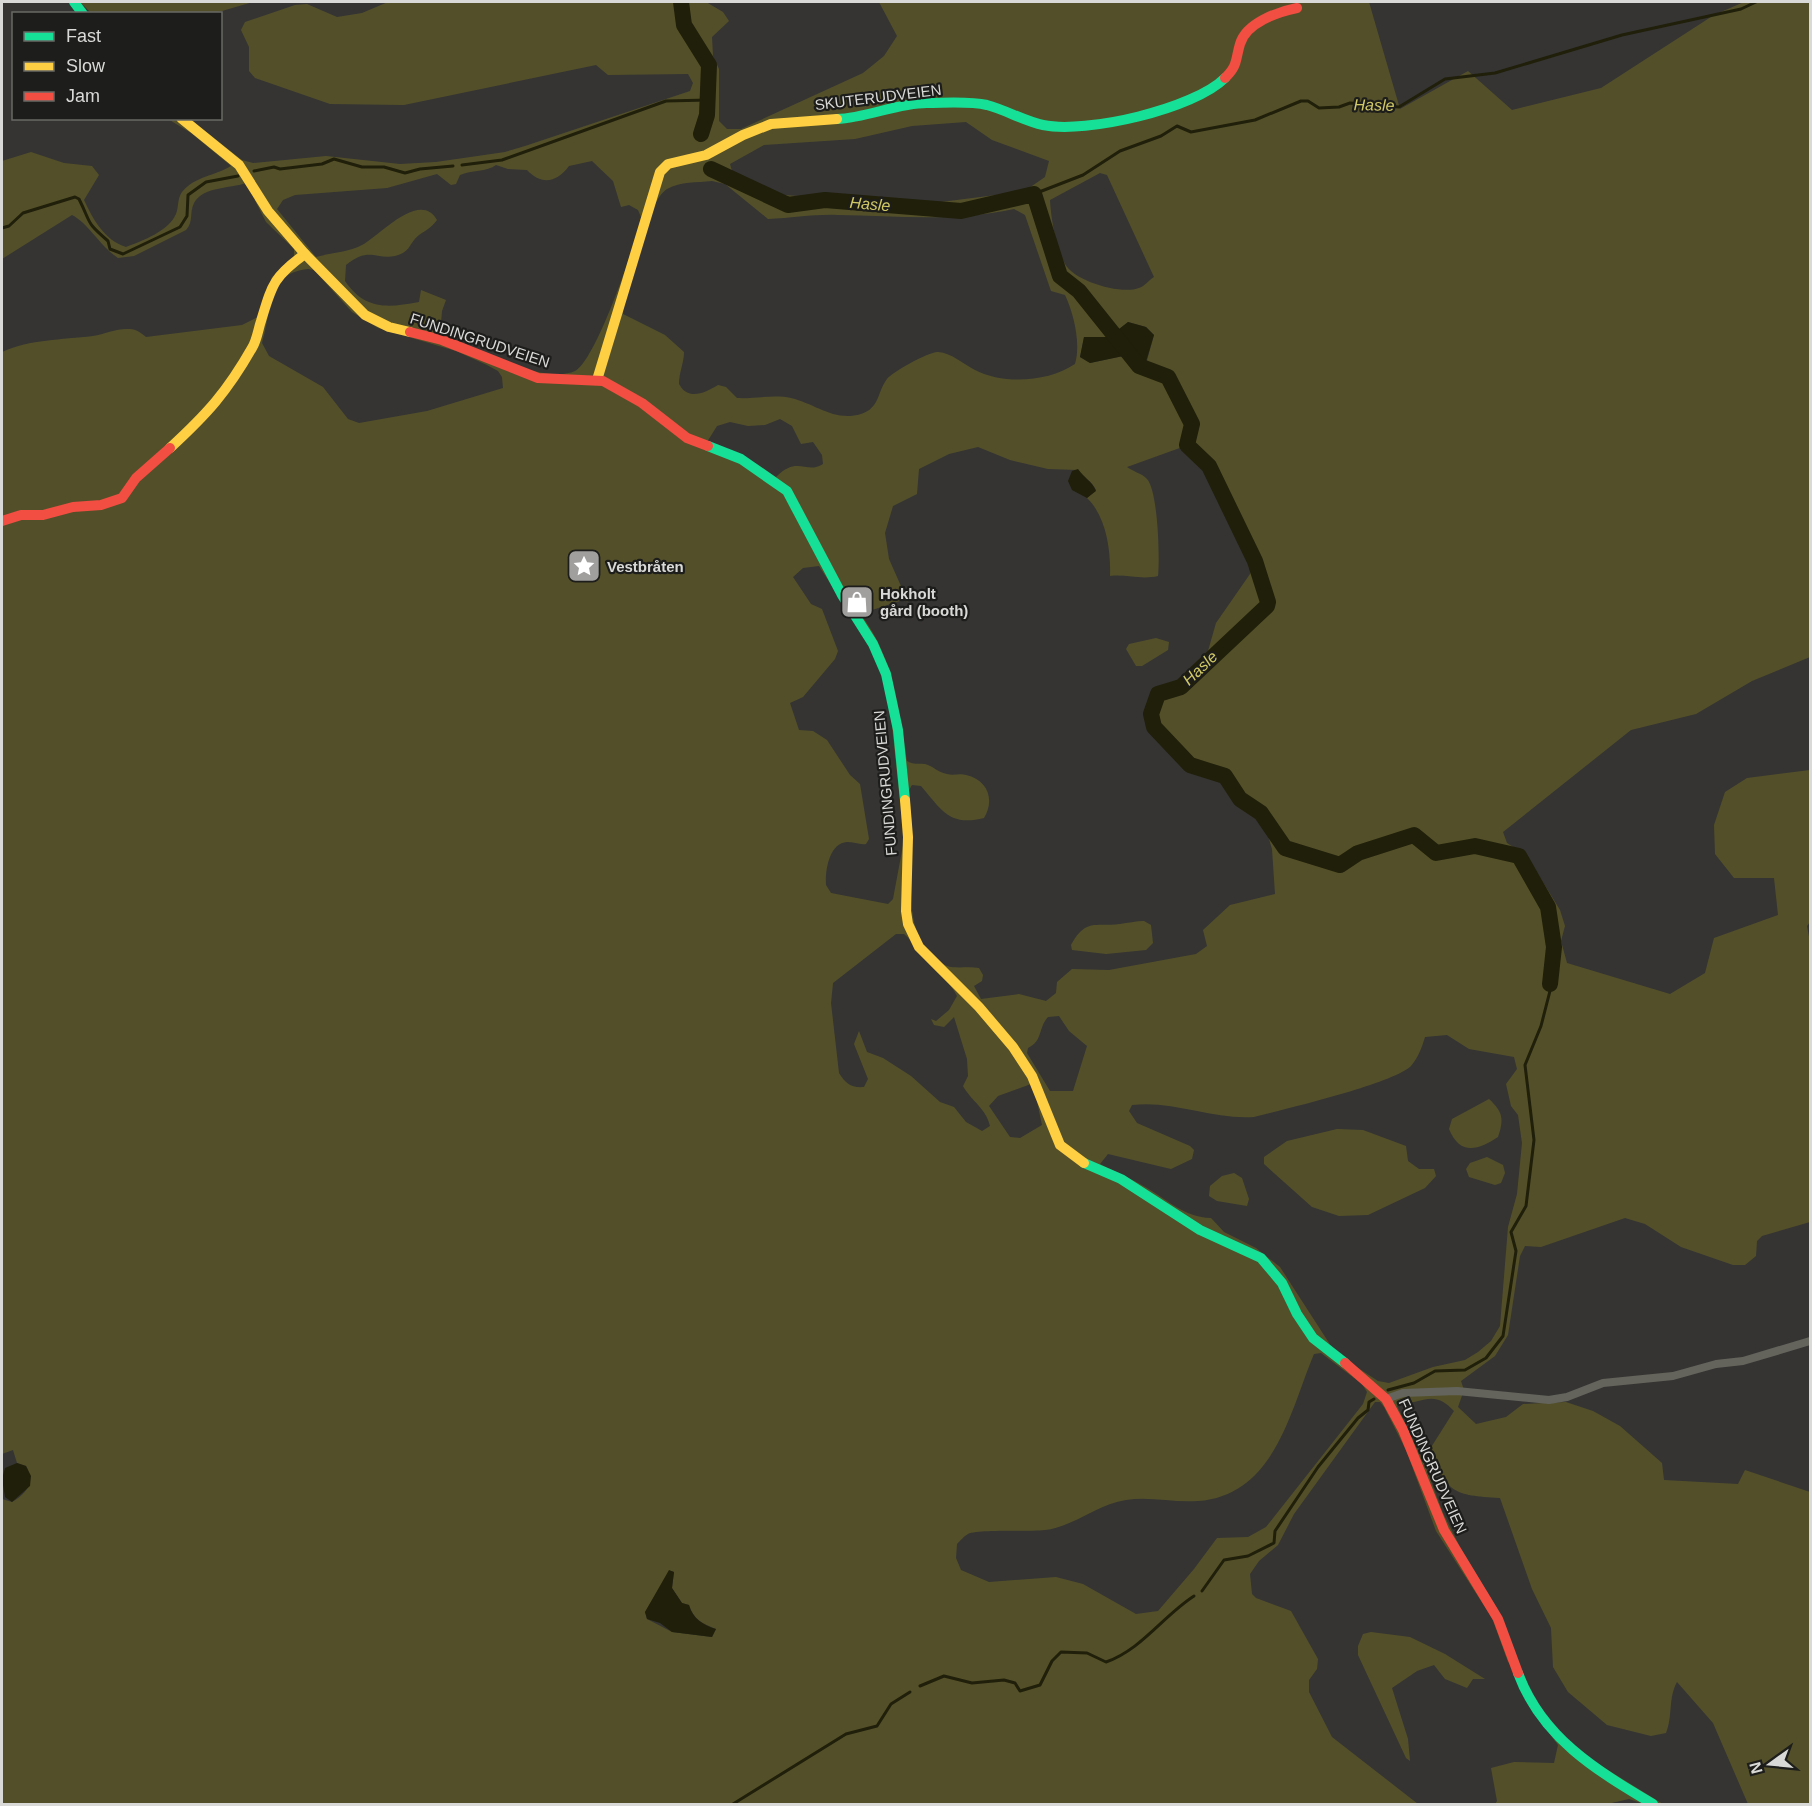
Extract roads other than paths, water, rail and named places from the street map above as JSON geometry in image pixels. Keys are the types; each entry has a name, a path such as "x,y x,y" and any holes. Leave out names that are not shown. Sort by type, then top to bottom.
{"street":[{"name":"SKUTERUDVEIEN","path":"597,380 608,336 660,172 672,163 704,156 743,135 771,124 788,121 843,119 924,103 986,105 1041,125 1056,127 1080,127 1146,114 1186,102 1215,88 1235,68 1240,42 1247,31 1270,16 1297,8"},
{"name":"FUNDINGRUDVEIEN","path":"184,120 239,165 268,211 305,254 358,309 377,322 442,340 538,378 597,380 642,403 687,438 741,459 759,469 787,491 842,595 880,657 889,683 902,767 908,837 906,911 912,934 930,961 979,1007 1023,1062 1060,1144 1080,1161 1121,1179 1200,1230 1261,1258 1282,1283 1312,1338 1361,1376 1386,1399 1403,1430 1444,1530 1498,1619 1527,1698 1549,1728 1569,1747 1606,1776 1653,1804"},
{"path":"2,521 21,515 48,514 72,507 101,505 122,498 136,478 210,411 223,395 254,345 272,284 284,269 305,254"},
{"path":"1386,1399 1403,1394 1457,1390 1529,1400 1549,1400 1567,1397 1603,1383 1673,1376 1716,1364 1743,1361 1810,1341"}],"waterway":[{"name":"Hasle","path":"681,2 684,25 709,65 707,115 701,134"},
{"name":"Hasle","path":"1034,194 1083,175 1120,151 1161,136 1177,126 1191,132 1255,120 1301,101 1308,101 1319,108 1339,107 1350,103 1399,107 1445,79 1495,73 1622,35 1741,9 1756,2"},
{"path":"462,165 502,160 666,101 708,100"},
{"path":"254,171 274,167 280,169 322,164 334,159 362,167 384,167 405,173 453,166"},
{"name":"Hasle","path":"711,169 788,205 825,200 961,211 1034,194 1060,276 1079,291 1139,366 1168,377 1192,424 1187,445 1209,466 1255,561 1268,602 1267,606 1181,687 1158,694 1151,714 1154,727 1190,765 1225,776 1240,799 1261,813 1285,848 1340,865 1358,853 1414,835 1436,853 1475,846 1519,856 1548,907 1554,947 1550,984"},
{"path":"2,228 9,226 23,213 75,197 79,199 92,226 108,241 110,249 123,254 180,227 187,216 188,195 206,182 238,176"},
{"path":"1388,1390 1414,1383 1435,1371 1465,1370 1486,1358 1503,1336 1516,1251 1511,1232 1526,1206 1534,1140 1525,1065 1541,1026 1551,987"},
{"path":"1202,1591 1224,1560 1248,1556 1274,1543 1275,1531 1318,1467 1358,1418 1368,1410 1369,1402 1374,1399"},
{"path":"920,1686 944,1676 972,1683 1004,1680 1015,1683 1020,1691 1040,1685 1052,1661 1061,1652 1087,1653 1106,1662 1119,1657 1194,1596"},
{"path":"733,1804 846,1734 877,1726 891,1704 910,1692"}],"place":[{"name":"Vestbråten","path":"584,566"},
{"name":"Hokholt gård (booth)","path":"857,602"}]}
